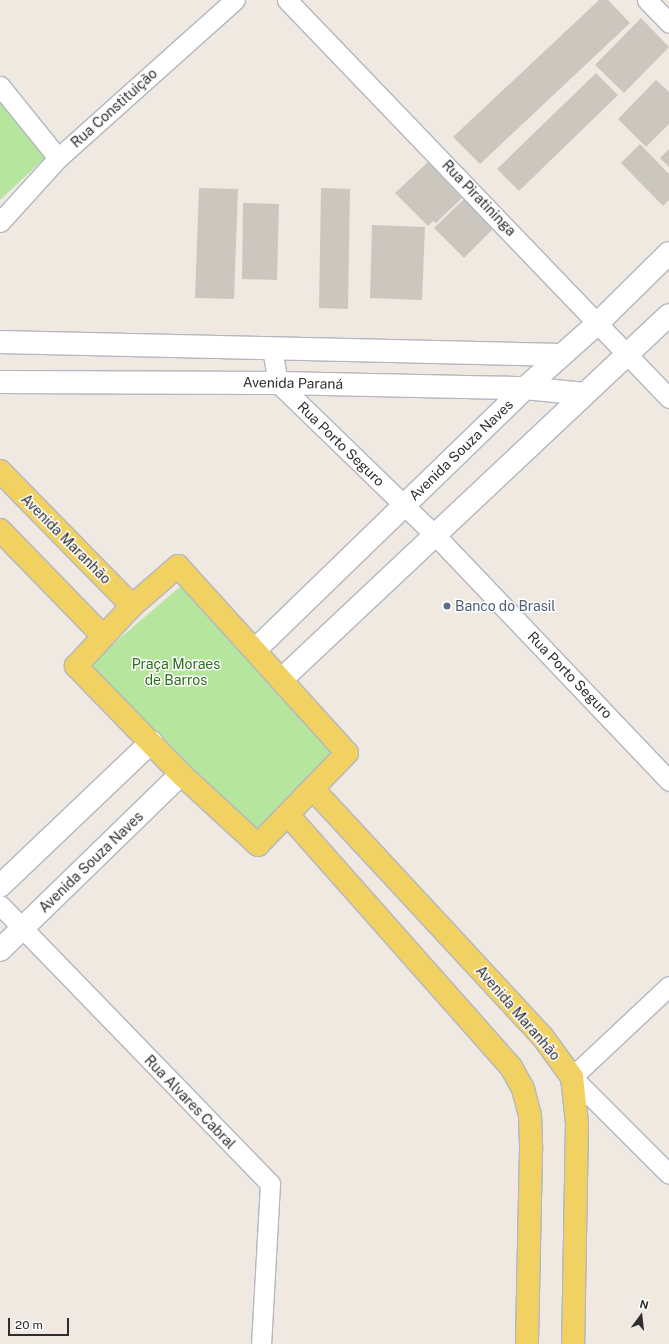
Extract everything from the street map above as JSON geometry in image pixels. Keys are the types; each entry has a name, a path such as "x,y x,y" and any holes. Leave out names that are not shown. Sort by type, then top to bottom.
{"main road":[{"name":"Avenida Souza Naves","path":"255,650 525,388 599,322 669,252"},
{"path":"282,679 436,536 585,394 629,355 669,315"},
{"path":"0,342 561,355"},
{"name":"Avenida Paraná","path":"0,382 278,383 525,388 585,394"},
{"name":"Avenida Maranhão","path":"0,471 132,606"},
{"path":"0,530 102,636"},
{"path":"178,566 347,752 258,845 181,774 76,666 102,636 132,606 178,566"},
{"path":"0,886 151,742"},
{"name":"Avenida Souza Naves","path":"0,950 181,774"},
{"name":"Avenida Maranhão","path":"313,789 542,1036 572,1076"},
{"path":"288,815 511,1067 523,1090 530,1116 531,1150 527,1344"},
{"path":"572,1076 577,1123 573,1344"}],"street":[{"name":"Rua Constituição","path":"0,222 58,158 234,0"},
{"name":"Rua Piratininga","path":"288,0 599,322 669,398"},
{"path":"647,0 669,23"},
{"path":"0,86 58,158"},
{"path":"272,349 278,383"},
{"name":"Rua Porto Seguro","path":"278,383 436,536 669,781"},
{"name":"Rua Alvares Cabral","path":"0,905 270,1184 261,1344"},
{"path":"669,986 572,1076 669,1174"}],"green space":[{"path":"0,102 47,156 0,200"},
{"name":"Praça Moraes de Barros","path":"181,586 337,751 256,839 85,668"}],"building":[{"path":"599,0 608,0 630,23 480,164 453,137"},
{"path":"641,18 669,47 624,93 595,65"},
{"path":"596,73 618,95 519,191 497,169"},
{"path":"656,80 669,92 669,124 646,147 618,119"},
{"path":"640,144 669,174 669,200 663,206 621,163"},
{"path":"669,149 669,167 660,158"},
{"path":"428,162 462,198 436,223 433,221 428,226 395,193"},
{"path":"199,188 238,189 234,299 195,298"},
{"path":"321,188 350,189 348,309 319,308"},
{"path":"464,199 494,228 464,258 434,228"},
{"path":"243,203 279,204 277,280 242,279"},
{"path":"372,225 425,227 422,300 370,298"}],"place":[{"name":"Banco do Brasil","path":"447,606"}]}
